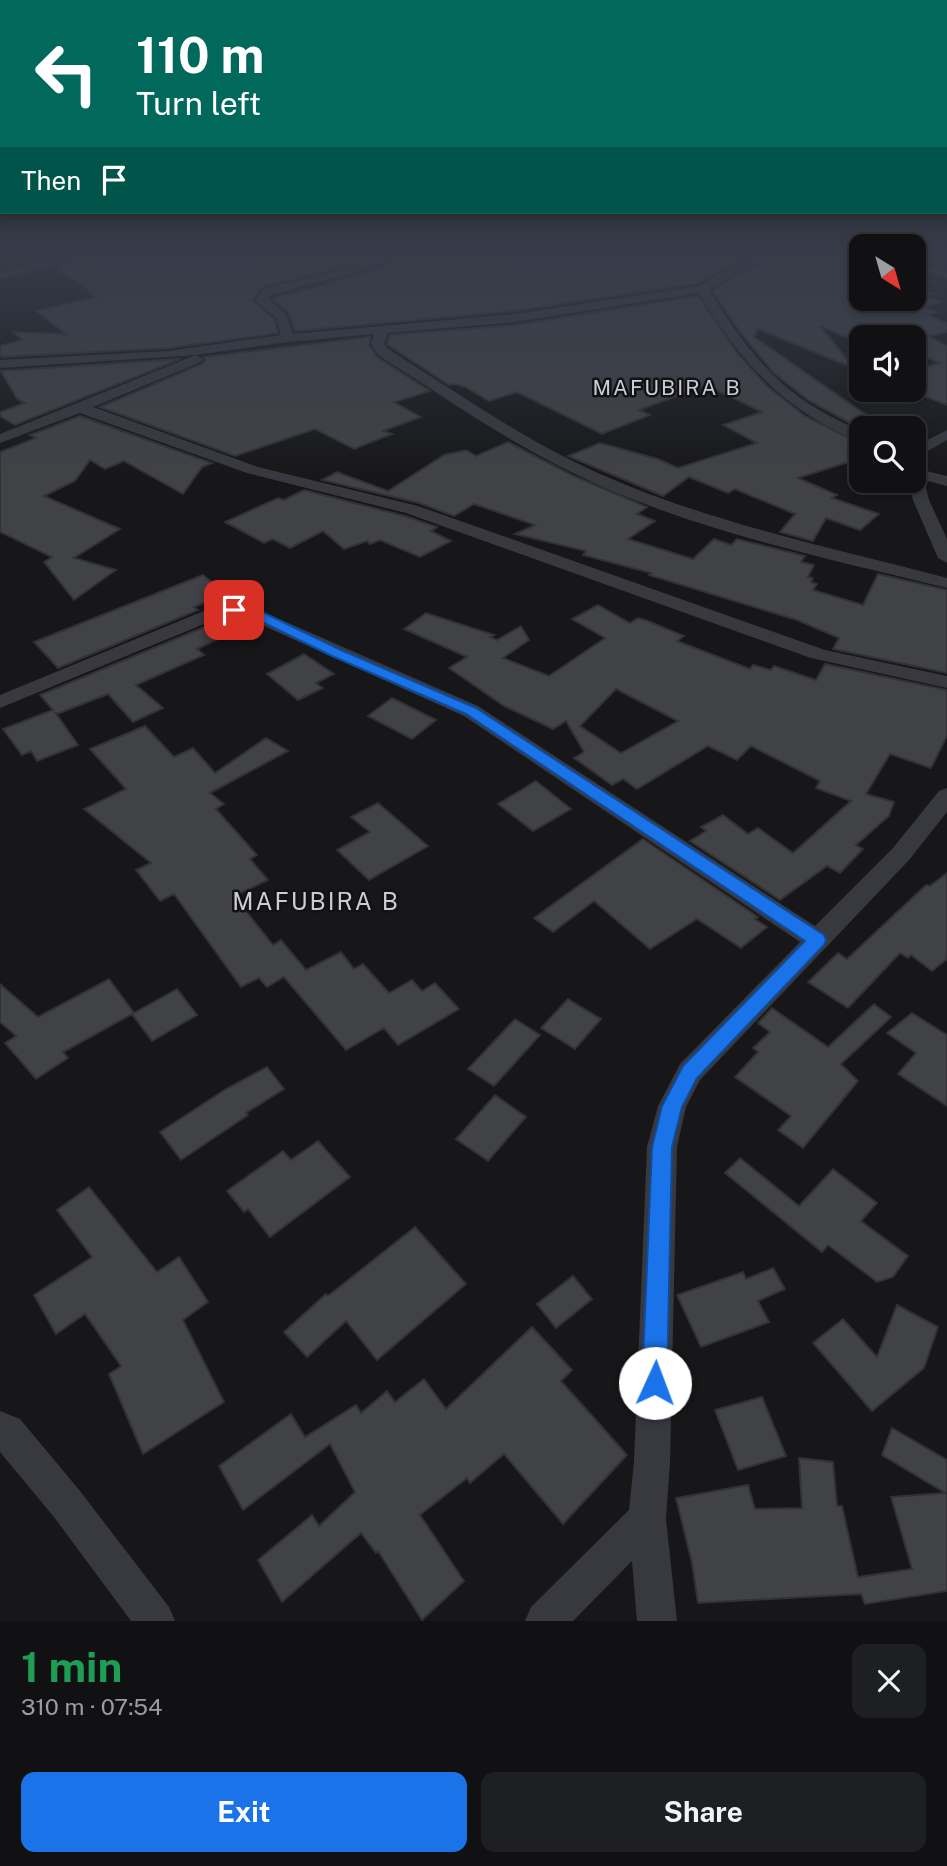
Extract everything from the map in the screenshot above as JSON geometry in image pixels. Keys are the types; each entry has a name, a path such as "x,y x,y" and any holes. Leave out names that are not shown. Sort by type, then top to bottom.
{"street":[{"path":"285,327 288,338"},
{"path":"0,364 169,355 288,338 427,327"},
{"path":"725,327 777,386 794,400 849,431"},
{"path":"382,331 377,344 383,352 484,416 606,483 689,513 947,583"},
{"path":"0,439 148,381 218,348"},
{"path":"80,408 253,470 412,509 818,654 947,682"},
{"path":"926,444 947,434"},
{"path":"926,476 947,481"},
{"path":"920,493 947,558"},
{"path":"0,702 218,612 247,611 471,711 817,940"},
{"path":"657,1621 647,1519 652,1462 662,1147 672,1106 690,1072 901,854 947,796"},
{"path":"0,1429 6,1432 67,1504 155,1621"},
{"path":"545,1621 647,1519"}],"building":[{"path":"56,327 276,327 278,333 169,348 0,357 0,346 22,340 13,332 66,334"},
{"path":"293,327 343,327 295,331"},
{"path":"494,327 719,327 737,353 768,387 805,416 849,438 849,462 798,478 837,495 832,498 879,514 860,530 826,518 813,541 780,532 795,514 735,489 728,493 689,477 663,496 568,456 600,443 658,459 678,468 757,443 723,425 762,412 706,385 639,410 650,415 602,434 517,392 489,401 465,387 449,385 387,344 390,335"},
{"path":"736,327 821,327 849,362 849,366 758,329 754,337 868,416 849,416 849,422 808,400 774,373"},
{"path":"821,327 849,327 849,339"},
{"path":"926,327 947,327 947,332 928,336 947,346 947,405 926,397 926,367 939,363 926,357"},
{"path":"370,337 369,345 377,357 430,391 394,402 421,417 383,431 392,434 354,449 315,429 235,456 100,407 202,364 204,357"},
{"path":"180,359 15,425 0,416 0,412 25,403 17,399 1,371"},
{"path":"80,416 212,463 202,467 183,494 124,461 105,469 90,460 75,481 44,496 120,529 74,558 116,570 74,600 44,562 52,557 0,532 0,452 36,438 30,435"},
{"path":"508,442 572,475 647,507 637,514 655,521 628,539 693,559 714,539 731,545 737,539 805,556 801,562 814,565 808,577 813,578 811,582 817,584 813,590 863,605 878,574 947,590 947,673 833,649 839,638 797,620 649,575 651,573 583,555 586,551 515,534 535,525 474,504 454,516 419,503 322,480 337,472 388,491 444,455 466,450 476,456"},
{"path":"304,490 437,527 431,531 451,541 420,557 380,540 370,544 367,541 344,549 323,531 290,548 273,539 264,543 225,522 278,498 284,500"},
{"path":"203,575 226,594 194,607 198,610 58,668 34,642"},
{"path":"598,605 630,623 638,618 684,636 677,641 750,669 753,665 771,670 774,666 816,680 825,664 947,690 947,736 931,768 890,754 866,794 894,802 889,816 856,845 863,849 840,873 827,866 780,900 690,841 706,831 701,827 723,815 748,834 758,828 793,853 851,801 816,788 820,781 751,746 737,760 708,746 637,789 623,779 612,785 574,758 584,752 566,721 553,729 504,706 449,668 467,657 404,629 426,613 494,635 490,637 497,640 521,626 529,640 503,658 549,676 605,638 572,619","holes":["616,689 678,721 621,753 580,726"]},
{"path":"214,623 229,634 197,649 204,655 136,685 163,708 133,722 108,694 57,714 55,712 78,745 37,761 31,751 22,755 3,729 53,710 40,695"},
{"path":"304,654 334,674 316,683 323,688 298,700 267,674"},
{"path":"392,698 436,720 412,739 368,716"},
{"path":"145,726 174,757 193,748 215,773 266,738 288,751 210,793 224,804 216,809 257,855 250,859 268,880 234,896 273,945 281,940 306,970 341,952 354,969 363,964 389,993 412,980 422,991 435,983 459,1009 398,1045 384,1028 346,1050 284,977 267,987 259,978 241,987 174,894 160,901 136,870 151,863 84,809 126,789 90,749"},
{"path":"536,781 571,809 533,831 498,804"},
{"path":"378,803 428,846 369,880 337,850 370,832 351,817"},
{"path":"643,839 758,917 755,919 767,927 741,948 697,919 650,949 594,901 553,932 534,918"},
{"path":"947,873 947,959 932,971 911,955 908,958 900,953 848,1008 808,982 838,953 847,959 926,885 930,886"},
{"path":"109,979 134,1013 63,1052 68,1058 36,1079 5,1043 16,1036 0,1022 0,984 38,1017"},
{"path":"177,989 197,1015 152,1041 132,1014"},
{"path":"568,999 601,1019 575,1049 541,1028"},
{"path":"874,1004 891,1017 841,1064 858,1081 803,1148 778,1130 791,1116 735,1077 758,1052 753,1048 770,1032 758,1023 772,1008 828,1047"},
{"path":"912,1013 947,1035 947,1106 898,1074 916,1053 887,1033"},
{"path":"515,1019 540,1035 494,1086 468,1069"},
{"path":"267,1067 284,1089 181,1160 160,1132 226,1089"},
{"path":"495,1095 526,1117 488,1161 456,1139"},
{"path":"318,1141 350,1177 270,1237 248,1209 244,1212 227,1191 283,1151 291,1160"},
{"path":"740,1158 799,1206 833,1169 877,1203 861,1221 908,1256 893,1277 877,1282 828,1245 822,1252 725,1173"},
{"path":"89,1187 157,1272 179,1257 208,1302 183,1320 224,1402 143,1454 109,1374 121,1366 85,1314 56,1334 34,1295 92,1257 57,1210"},
{"path":"415,1227 466,1284 377,1360 346,1321 307,1357 284,1332 326,1294 328,1296"},
{"path":"773,1268 785,1289 758,1301 769,1322 701,1347 677,1295 743,1272 746,1279"},
{"path":"573,1276 592,1299 556,1328 537,1304"},
{"path":"897,1305 938,1327 924,1368 872,1411 813,1343 843,1319 877,1357"},
{"path":"532,1327 572,1370 561,1381 627,1455 563,1524 504,1454 470,1483 467,1478 420,1515 464,1581 422,1620 378,1551 376,1553 361,1533 282,1602 258,1560 312,1515 319,1526 355,1492 330,1444 243,1510 219,1466 291,1414 305,1437 356,1405 361,1413 387,1391 395,1402 424,1379 446,1409"},
{"path":"762,1397 786,1456 738,1470 715,1410"},
{"path":"892,1428 947,1460 947,1591 865,1604 861,1594 698,1603 692,1563 676,1498 748,1485 755,1509 802,1508 799,1458 833,1462 837,1506 842,1506 858,1577 912,1569 891,1497 945,1493 882,1455"}],"district":[{"name":"MAFUBIRA B","path":"667,388"},
{"name":"MAFUBIRA B","path":"316,902"}],"route":[{"path":"234,610 258,615 337,653 471,711 817,940 690,1072 672,1106 662,1147 655,1383"}]}
